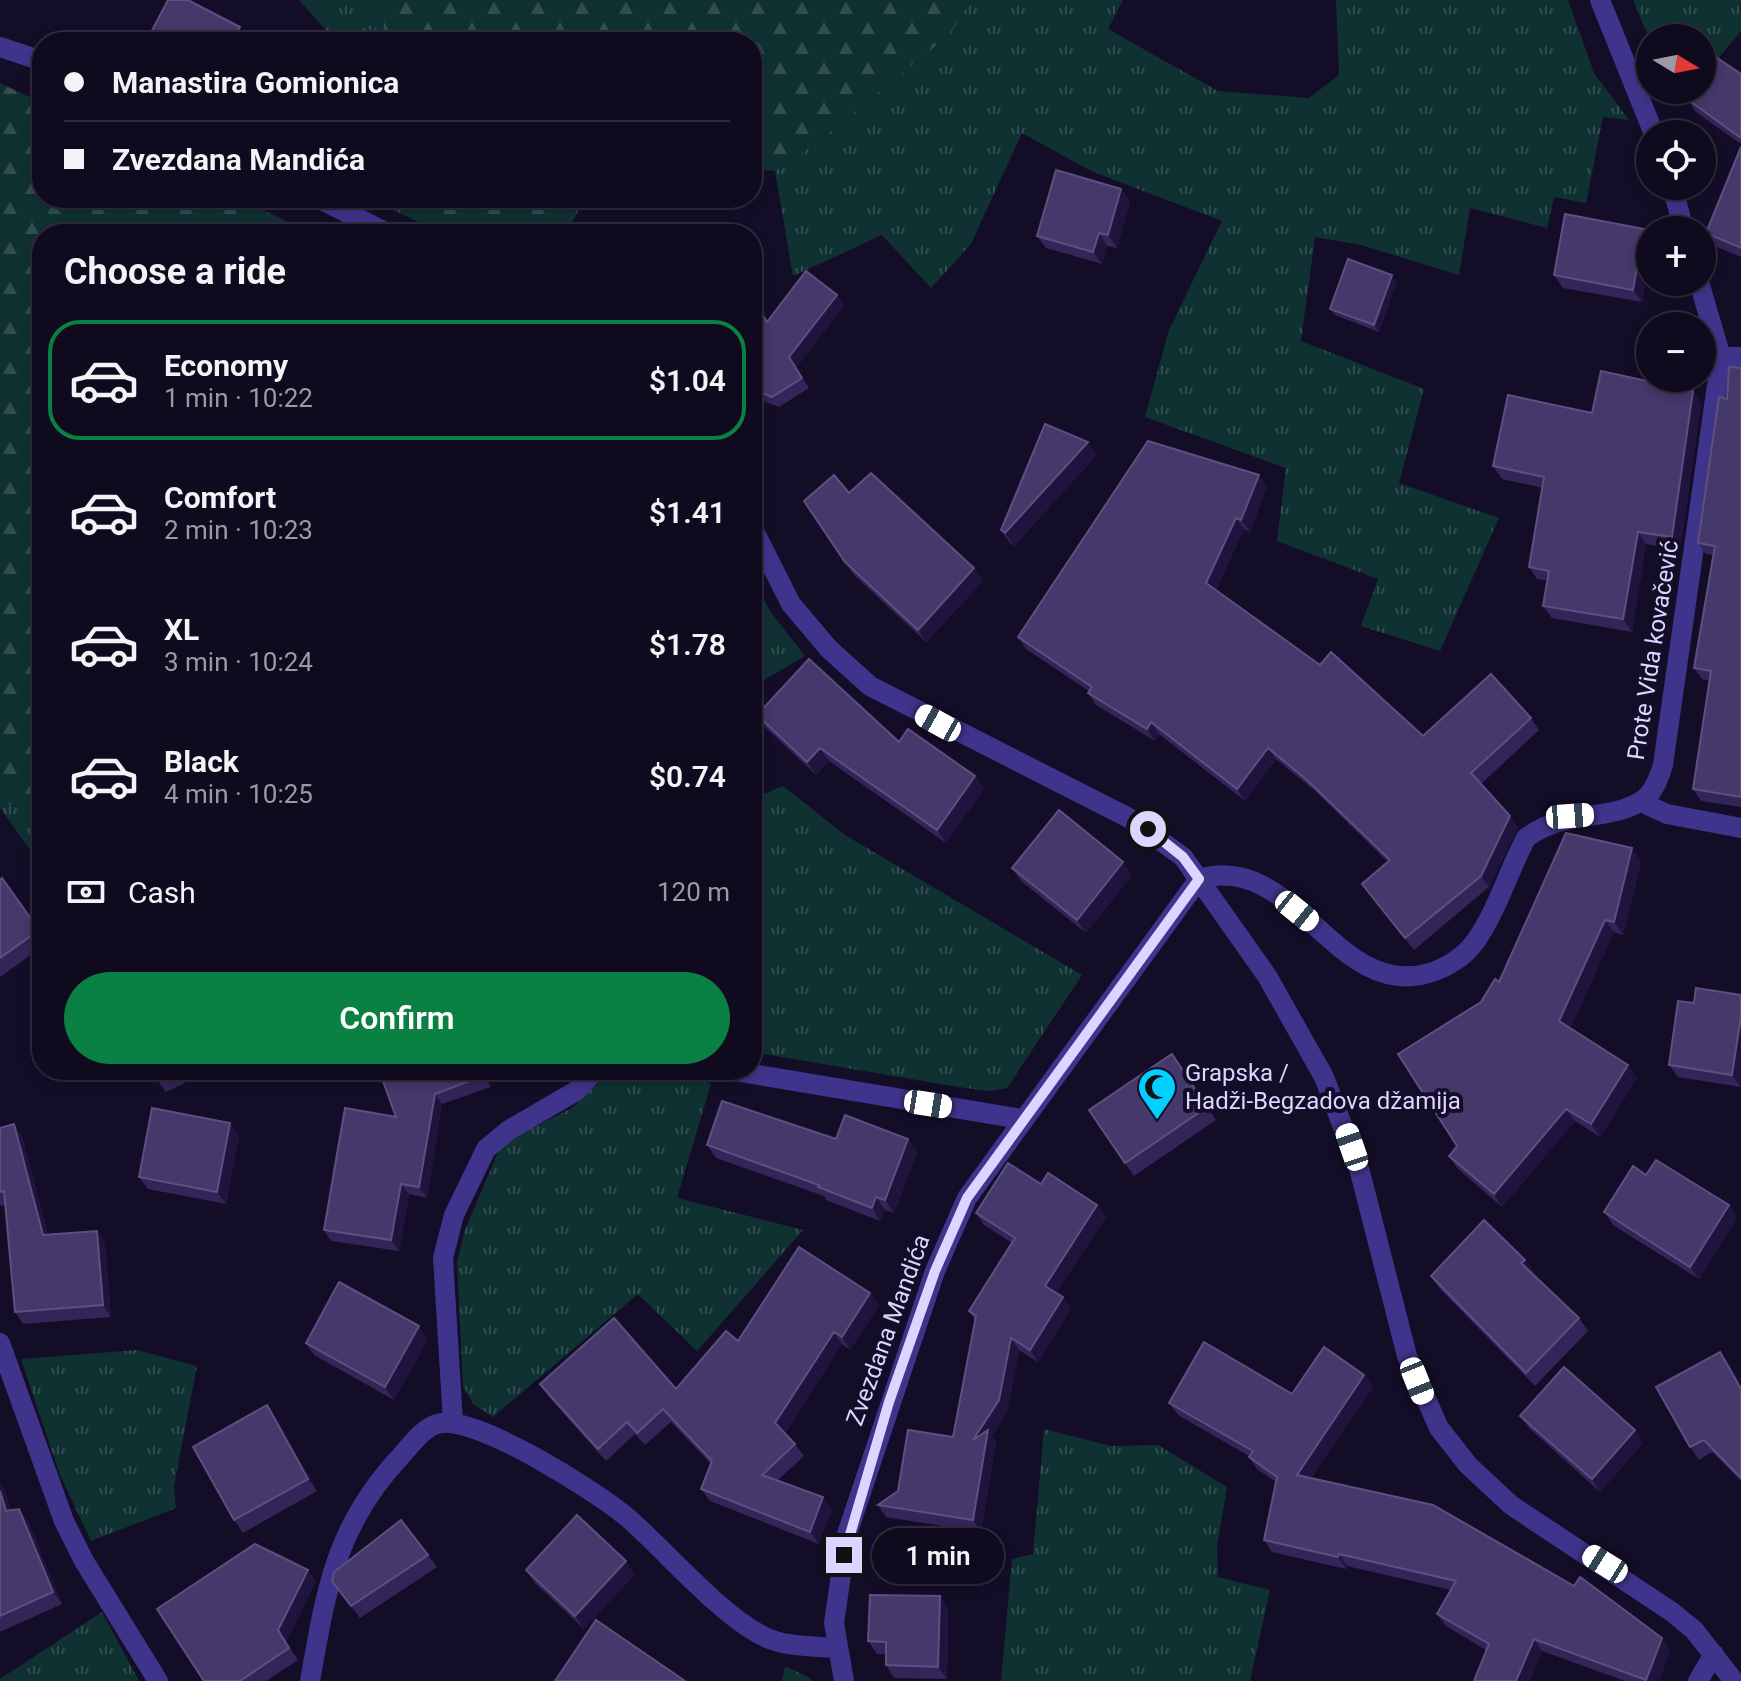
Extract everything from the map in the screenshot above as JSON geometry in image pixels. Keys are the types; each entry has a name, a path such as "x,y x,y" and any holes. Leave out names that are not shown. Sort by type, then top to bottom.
{"street":[{"path":"1600,0 1648,120"},
{"path":"0,47 32,58"},
{"path":"338,208 369,224"},
{"name":"Prote Vida kovačević","path":"1641,802 1658,780 1663,765 1731,357 1705,296"},
{"path":"762,547 791,604 829,649 870,686 1148,829 1183,857 1267,976 1324,1077 1360,1172 1407,1356 1439,1428 1468,1465 1511,1505 1638,1586 1694,1630 1734,1681"},
{"path":"1199,879 1219,873 1240,875 1269,889 1366,967 1408,979 1451,963 1473,945 1526,838 1542,826 1570,816 1641,802 1667,814 1741,828"},
{"name":"Zvezdana Mandića","path":"844,1681 836,1648 836,1597 847,1534 935,1271 967,1198 1021,1119 1199,879"},
{"path":"762,1076 1021,1119"},
{"path":"453,1422 443,1258 454,1215 486,1149 509,1130 576,1091 586,1080"},
{"path":"0,1343 64,1521 84,1561 158,1681"},
{"path":"310,1681 326,1589 340,1548 368,1496 420,1435 436,1424 453,1422 478,1428 561,1472 625,1516 754,1631 787,1644 836,1648"},
{"path":"1698,1681 1714,1654"}],"green space":[{"path":"299,0 382,0 384,32 326,30"},
{"path":"382,0 971,0 949,35 816,143 775,171 762,170 762,32 384,32"},
{"path":"971,0 1123,0 1108,29 1218,91 1309,98 1339,75 1336,0 1568,0 1594,73 1629,120 1603,117 1586,203 1554,197 1547,228 1470,208 1459,275 1361,245 1315,237 1301,341 1424,389 1399,483 1499,518 1440,651 1361,626 1378,579 1277,541 1286,468 1145,417 1169,330 1222,221 1091,171 1022,133 971,244 931,288 882,235 793,276 775,171 816,143 949,35"},
{"path":"1633,0 1741,0 1741,31 1716,61 1716,24 1643,24"},
{"path":"0,83 32,98 32,208 259,208 292,224 32,224 32,807 0,804"},
{"path":"389,208 430,208 422,224"},
{"path":"430,208 580,208 571,224 424,224"},
{"path":"762,596 772,614 805,656 762,681"},
{"path":"783,786 845,835 1082,975 1007,1088 990,1091 959,1087 762,1054 762,795"},
{"path":"0,804 32,807 32,852"},
{"path":"601,1080 700,1080 711,1084 677,1198 803,1230 697,1351 638,1294 493,1417 473,1404 463,1386 457,1262 465,1230 499,1150 521,1134 572,1108"},
{"path":"137,1350 197,1366 174,1486 176,1508 91,1541 60,1475 21,1359"},
{"path":"1044,1429 1111,1446 1158,1445 1227,1487 1217,1547 1218,1577 1270,1590 1250,1681 1001,1681 1012,1559 1033,1554"},
{"path":"102,1612 139,1681 0,1681 0,1679"},
{"path":"785,1666 810,1678 812,1681 782,1681"}],"building":[{"path":"168,0 188,0 240,27 237,32 151,32"},
{"path":"1716,57 1741,74 1741,138 1694,104 1716,104"},
{"path":"1741,147 1741,248 1716,237 1716,216 1713,216"},
{"path":"1056,170 1121,189 1108,235 1099,233 1093,252 1037,236"},
{"path":"1565,214 1636,227 1633,290 1554,275"},
{"path":"1348,259 1392,275 1374,325 1330,309"},
{"path":"806,271 837,295 789,357 802,378 772,397 762,393 762,314 767,322"},
{"path":"1729,367 1741,368 1741,797 1693,789 1711,671 1694,668 1715,546 1698,543 1719,397 1727,399"},
{"path":"1601,371 1636,379 1636,392 1693,392 1672,537 1638,532 1623,619 1543,606 1549,571 1529,567 1544,477 1493,466 1508,395 1592,413"},
{"path":"1045,424 1088,442 1005,533 1001,530"},
{"path":"1148,441 1259,475 1241,520 1236,518 1206,583 1320,665 1331,652 1423,736 1491,674 1531,718 1471,773 1510,816 1481,876 1405,938 1362,884 1390,860 1307,780 1268,748 1237,789 1151,722 1147,729 1088,693 1092,687 1018,637"},
{"path":"871,473 974,568 918,630 845,562 804,501 834,475 849,493"},
{"path":"809,659 899,742 908,729 975,776 937,830 820,748 807,762 762,720 762,710"},
{"path":"1059,810 1123,862 1077,920 1012,868"},
{"path":"1566,833 1632,848 1614,922 1605,920 1559,1021 1628,1065 1591,1124 1566,1109 1494,1194 1449,1156 1457,1146 1398,1054 1481,1002 1495,979 1499,982"},
{"path":"2,878 32,920 32,935 0,958"},
{"path":"1696,988 1741,995 1732,1075 1669,1065 1678,1001 1694,1003"},
{"name":"Grapska / Hadži-Begzadova džamija","path":"1172,1054 1207,1107 1125,1163 1089,1110"},
{"path":"383,1080 472,1080 435,1094 419,1187 401,1184 391,1240 324,1230 345,1108 396,1117"},
{"path":"722,1101 836,1139 845,1115 908,1139 885,1200 876,1197 872,1208 819,1185 707,1145"},
{"path":"152,1108 230,1123 217,1192 139,1177"},
{"path":"14,1124 43,1235 97,1231 103,1305 15,1312 4,1191 0,1192 0,1128"},
{"path":"1656,1160 1729,1205 1690,1267 1604,1212 1633,1166 1646,1175"},
{"path":"1008,1163 1041,1184 1048,1173 1097,1205 1045,1286 1063,1297 1030,1350 1011,1338 999,1400 973,1440 988,1430 973,1520 878,1505 898,1491 908,1430 953,1437 976,1316 969,1311 1015,1238 976,1213"},
{"path":"1484,1220 1525,1260 1521,1263 1579,1318 1526,1373 1431,1276"},
{"path":"799,1247 870,1293 842,1337 834,1332 775,1423 795,1444 762,1475 823,1497 810,1532 701,1489 712,1461 663,1409 637,1433 627,1422 598,1449 540,1384 614,1318 676,1389 726,1331 738,1341"},
{"path":"339,1282 419,1326 385,1387 306,1343"},
{"path":"1204,1342 1292,1394 1324,1347 1364,1375 1297,1475 1433,1505 1574,1586 1580,1577 1662,1638 1646,1680 1534,1639 1516,1681 1474,1681 1489,1644 1437,1614 1456,1581 1264,1540 1277,1477 1249,1457 1253,1451 1169,1403"},
{"path":"1720,1352 1741,1389 1741,1478 1704,1440 1690,1447 1656,1387"},
{"path":"1564,1367 1635,1430 1592,1479 1520,1416"},
{"path":"267,1405 308,1479 234,1520 193,1447"},
{"path":"0,1491 6,1511 19,1509 53,1592 0,1616"},
{"path":"577,1515 626,1561 575,1616 526,1570"},
{"path":"401,1520 428,1555 351,1606 332,1581 334,1572"},
{"path":"255,1544 308,1570 278,1630 289,1648 240,1681 204,1681 157,1609"},
{"path":"870,1595 940,1596 938,1667 886,1665 886,1642 868,1641"},
{"path":"596,1620 685,1681 555,1681"}],"place":[{"name":"Grapska / Hadži-Begzadova džamija","path":"1157,1121"}],"route":[{"path":"844,1555 866,1469 889,1402 935,1271 967,1198 1021,1119 1122,987 1199,879 1183,857 1148,829"}]}
